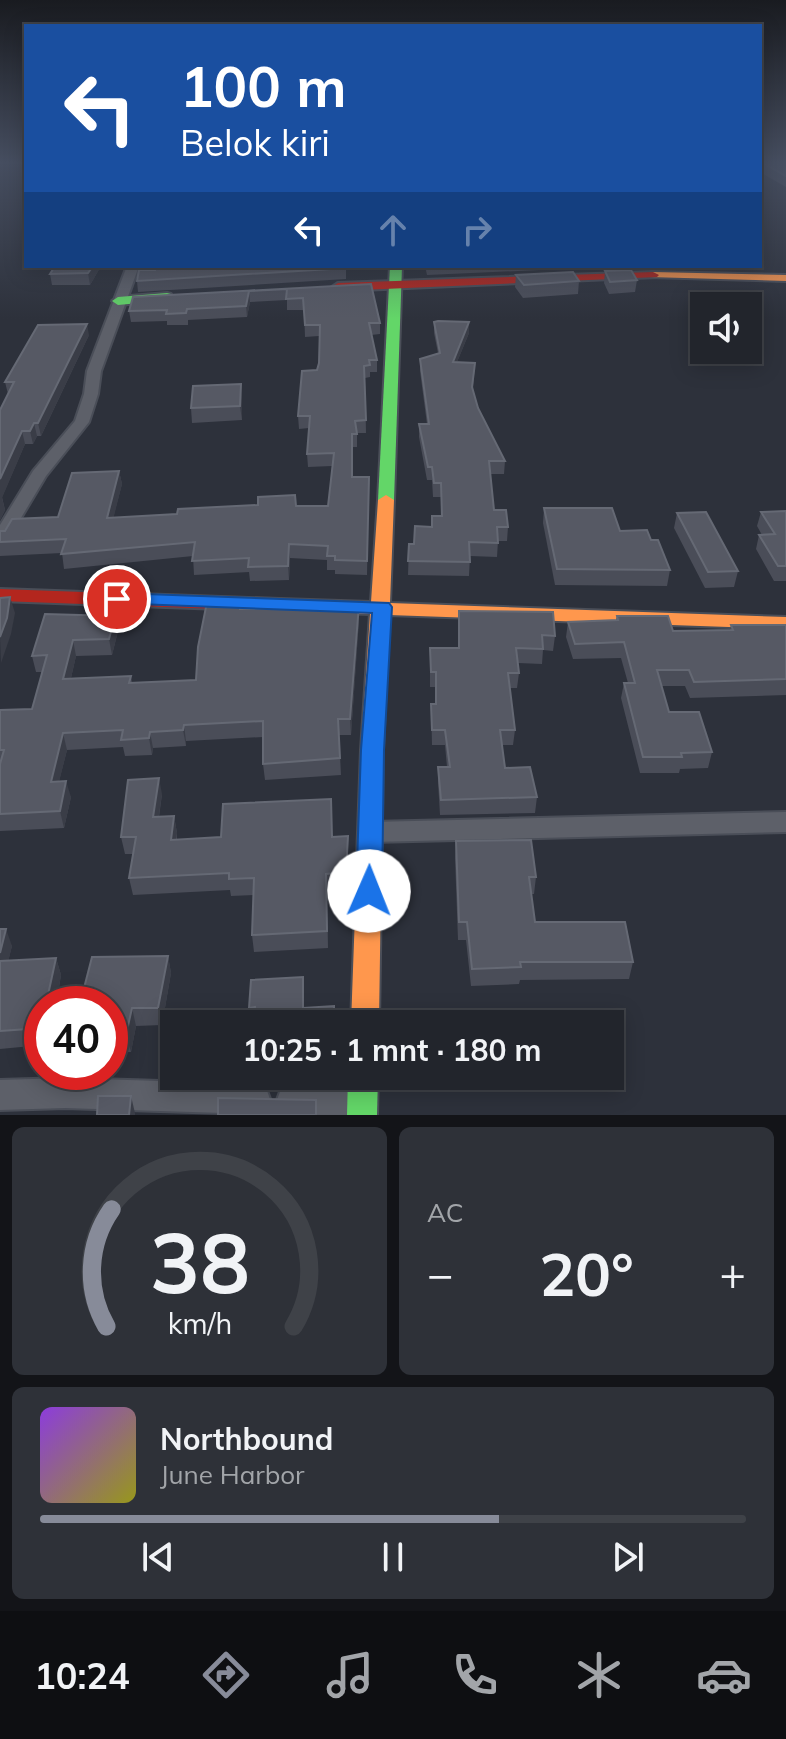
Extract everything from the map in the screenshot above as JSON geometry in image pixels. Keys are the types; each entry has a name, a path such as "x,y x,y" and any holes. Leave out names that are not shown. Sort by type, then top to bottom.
{"street":[{"path":"0,539 39,474 82,422 94,371 132,268"},
{"path":"326,287 396,275 619,274 786,278"},
{"path":"365,1010 372,750 382,607 396,275"},
{"path":"118,301 190,295"},
{"path":"0,595 786,623"},
{"path":"371,832 786,822"},
{"path":"0,1095 65,1093 362,1098"}],"building":[{"path":"54,268 92,268 88,273 50,274"},
{"path":"346,268 137,281 139,270"},
{"path":"631,270 637,280 610,282 605,271"},
{"path":"573,272 579,281 524,285 516,275"},
{"path":"371,284 380,323 369,323 377,360 369,360 370,365 364,366 366,420 355,421 357,434 352,434 352,477 369,477 367,561 335,560 335,556 327,556 328,546 289,544 288,566 248,567 249,558 192,561 195,542 61,554 66,539 0,542 0,531 5,531 12,519 58,517 72,473 119,471 107,518 177,514 178,509 258,505 258,497 295,495 296,506 328,506 334,453 307,454 310,416 298,416 302,371 317,370 319,363 320,325 305,325 303,298 286,299 287,289 249,291 246,306 187,309 186,313 166,314 167,310 129,311 133,297"},
{"path":"434,322 469,322 453,362 475,363 472,387 478,408 505,461 489,461 494,510 506,510 508,527 497,527 498,543 469,542 470,562 408,561 409,544 414,544 415,526 432,527 432,516 442,516 441,483 434,483 432,467 428,467 419,424 429,424 420,359 440,353"},
{"path":"87,324 38,423 34,423 30,431 22,431 0,479 0,410 14,382 5,382 38,325"},
{"path":"241,384 240,406 191,408 193,386"},
{"path":"544,508 612,508 620,531 647,530 651,540 658,540 670,570 557,569"},
{"path":"786,511 786,566 778,566 759,535 775,534 761,512"},
{"path":"706,512 738,571 708,572 677,513"},
{"path":"10,597 7,618 0,637 0,598"},
{"path":"241,601 240,609 285,608 286,605 316,603 359,604 350,719 338,719 340,758 263,764 263,721 184,725 183,730 150,732 149,738 121,740 123,730 63,733 51,782 66,781 60,811 0,814 0,764 4,750 0,750 0,710 32,709 47,655 32,656 45,614 115,616 109,639 73,640 63,679 131,676 129,683 196,680 198,647 207,602"},
{"path":"459,611 553,612 555,636 542,635 543,649 516,648 519,673 508,673 515,730 500,730 505,768 530,767 537,797 441,800 438,767 450,767 445,730 432,730 431,704 436,704 436,672 431,672 430,648 459,648"},
{"path":"617,616 668,616 673,631 733,630 731,625 786,625 786,679 694,682 689,670 657,670 669,712 699,712 712,752 681,753 682,757 643,757 624,683 635,683 624,642 575,644 568,622 618,620"},
{"path":"159,778 153,817 174,816 171,840 221,837 223,804 331,799 332,837 348,836 346,872 326,874 327,931 252,935 254,878 229,879 229,873 129,878 136,837 121,837 128,780"},
{"path":"531,840 536,877 529,877 535,922 625,922 633,962 520,962 521,967 472,969 467,922 459,922 456,841"},
{"path":"0,929 6,929 0,953"},
{"path":"168,956 158,1008 132,1008 128,1026 128,986 85,986 92,957"},
{"path":"56,958 50,986 24,986 24,1029 0,1031 0,961"},
{"path":"303,977 303,1008 334,1006 334,1010 249,1008 251,980"},
{"path":"98,1096 131,1096 129,1115 97,1115"},
{"path":"218,1098 316,1100 316,1115 218,1115"}],"traffic: fast":[{"path":"386,500 396,268"},
{"path":"118,301 167,297"},
{"path":"362,1115 363,1090"}],"traffic: slow":[{"path":"653,275 786,278"},
{"path":"365,1010 372,750 386,500"},
{"path":"280,605 786,623"}],"traffic: jam":[{"path":"338,287 653,275"},
{"path":"0,595 280,605"}],"route":[{"path":"117,599 382,607 372,750 369,891"}]}
